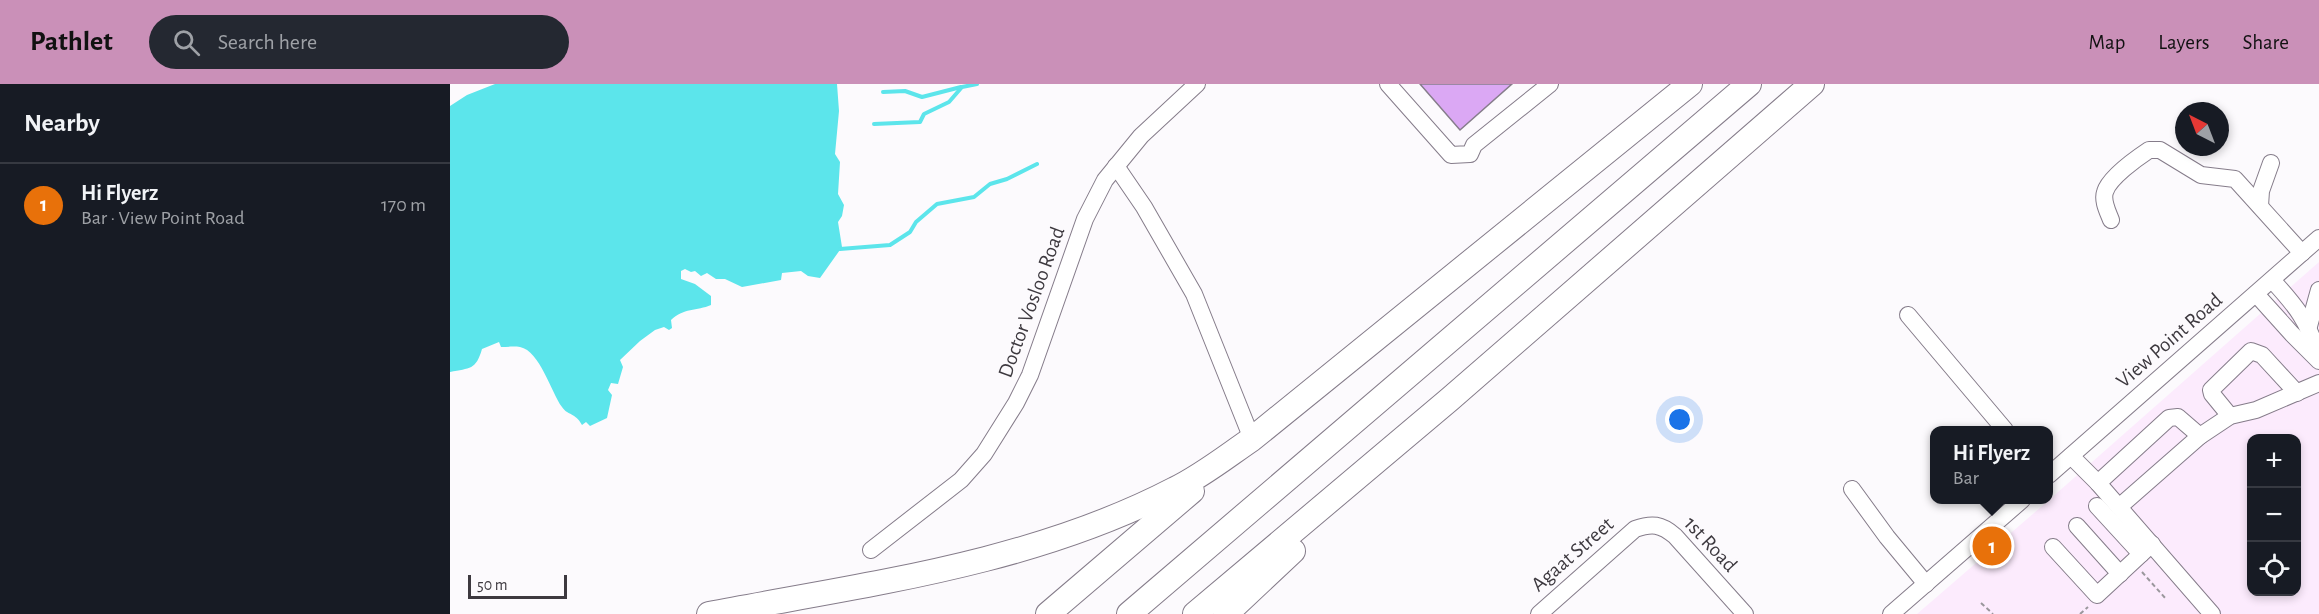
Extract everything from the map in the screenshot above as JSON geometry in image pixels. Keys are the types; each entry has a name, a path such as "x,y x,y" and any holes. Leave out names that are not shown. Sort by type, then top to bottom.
{"highway":[{"path":"1048,614 1252,439 1690,84"},
{"path":"1129,614 1749,84"},
{"path":"1196,614 1450,399 1812,84"},
{"path":"1226,614 1450,399"},
{"path":"709,614 926,573 1021,550 1114,518 1177,489 1252,439"}],"street":[{"name":"Doctor Vosloo Road","path":"871,550 961,480 975,466 995,438 1030,375 1085,219 1105,180 1140,136 1197,84"},
{"path":"1388,84 1451,155 1470,154 1474,145 1550,84"},
{"path":"2111,220 2105,192 2112,181 2149,150 2160,150 2201,175 2235,179 2302,253"},
{"path":"2260,206 2261,191 2271,163"},
{"path":"1116,166 1149,216 1194,294 1252,439"},
{"name":"View Point Road","path":"2053,472 2319,238"},
{"path":"2271,280 2290,300 2309,326 2319,356"},
{"path":"2309,326 2319,290"},
{"path":"2256,294 2319,361"},
{"path":"1908,315 2002,426"},
{"path":"2230,416 2211,394 2211,390 2251,351 2262,355 2297,393"},
{"path":"2119,507 2200,435 2230,416 2256,410 2319,383"},
{"path":"2098,483 2169,418 2178,417 2200,435"},
{"path":"2071,456 2119,507 2142,553"},
{"path":"1851,489 1926,584"},
{"path":"1891,614 2017,504"},
{"path":"2097,506 2142,553 2212,614"},
{"name":"1st Road","path":"1635,529 1647,525 1665,527 1745,614"},
{"path":"2077,526 2120,574"},
{"name":"Agaat Street","path":"1539,614 1635,529"},
{"path":"2054,547 2097,595 2142,553"}],"path":[{"path":"2142,553 2166,599"},
{"path":"1981,603 1994,614"}],"shaded area":[{"path":"2319,262 2319,614 1917,614 2044,504 2053,504 2053,496"}],"water":[{"path":"495,84 837,84 839,111 835,154 840,162 838,194 844,205 838,222 842,247 820,278 808,276 801,271 782,273 781,280 742,287 725,279 716,279 707,273 701,276 695,271 685,269 681,271 681,279 695,284 711,296 711,305 676,316 671,320 672,328 669,330 664,327 655,330 620,360 623,367 618,384 611,383 608,390 612,395 607,418 590,426 586,422 582,425 577,418 564,410 539,364 527,350 520,347 501,347 499,342 482,349 477,361 471,367 450,372 450,106 467,95"}],"building":[{"path":"1420,84 1512,84 1460,130"}],"waterway":[{"path":"874,124 920,122 924,114 949,102 962,87 977,84"},
{"path":"883,92 905,91 922,97 961,87"},
{"path":"840,249 890,245 910,232 916,222 937,204 974,197 990,184 1007,179 1037,164"}],"place":[{"name":"Hi Flyerz","path":"1992,546"}]}
